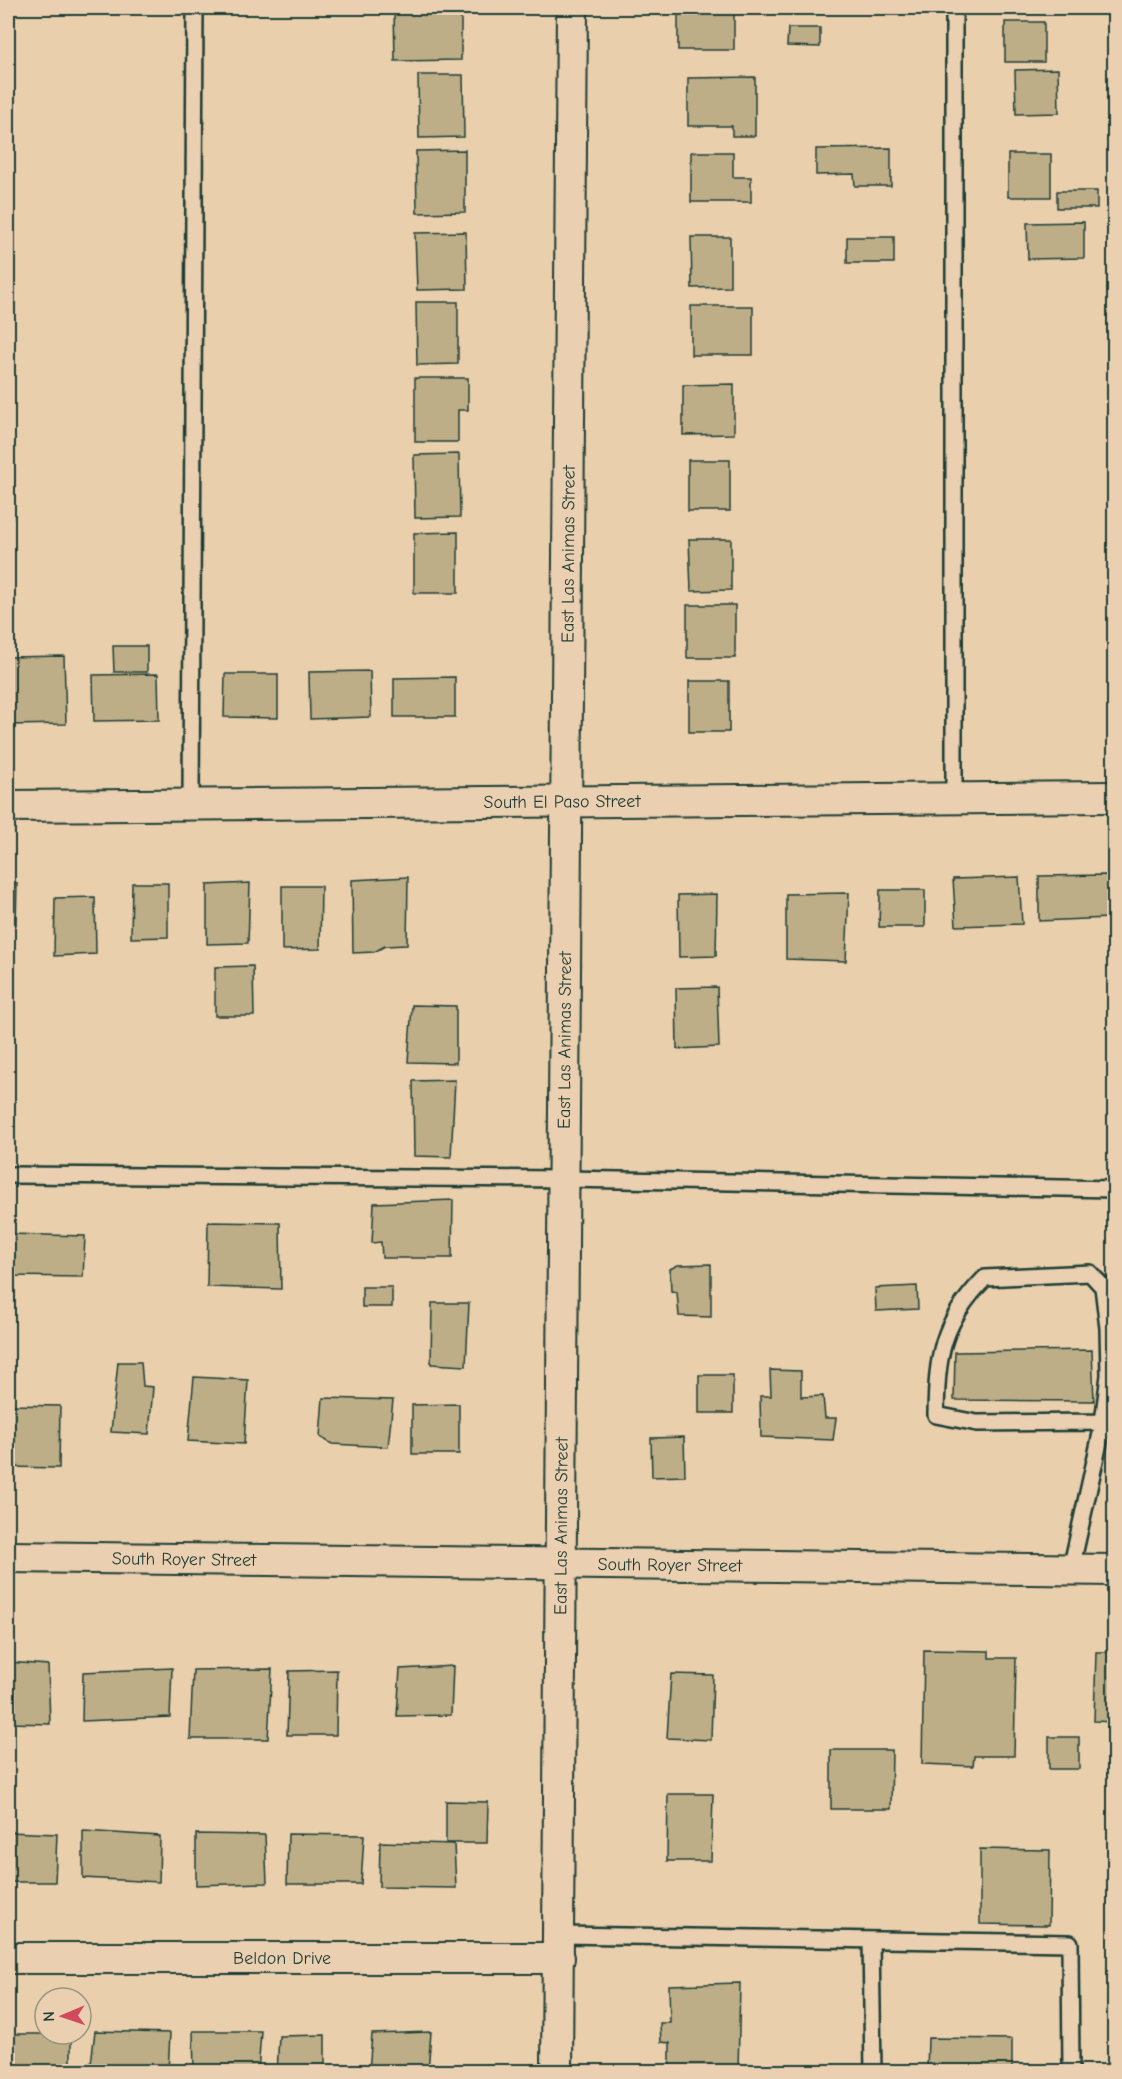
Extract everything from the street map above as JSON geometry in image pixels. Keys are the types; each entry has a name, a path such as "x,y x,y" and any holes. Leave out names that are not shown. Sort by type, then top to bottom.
{"street":[{"name":"East Las Animas Street","path":"557,2072 572,8"},
{"name":"South El Paso Street","path":"8,806 568,799 1114,796"},
{"name":"South Royer Street","path":"8,1557 1114,1570"},
{"name":"Beldon Drive","path":"8,1958 559,1946"}],"lane":[{"path":"191,803 195,8"},
{"path":"954,8 954,798"},
{"path":"8,1175 565,1179 1114,1189"},
{"path":"1071,1569 1103,1422 1109,1375 1104,1287 1090,1273 985,1278 969,1295 944,1336 937,1373 936,1415 977,1422 1103,1422"},
{"path":"559,1946 870,1940 1071,1943 1071,2072"},
{"path":"870,1940 873,2072"}],"building":[{"path":"394,8 461,8 461,60 395,61"},
{"path":"678,8 734,8 734,50 678,50"},
{"path":"1005,22 1044,22 1044,62 1005,62"},
{"path":"788,28 820,28 820,47 787,46"},
{"path":"1058,69 1059,113 1016,114 1015,70"},
{"path":"418,75 463,75 464,137 419,138"},
{"path":"755,77 755,136 732,136 732,126 688,126 688,78"},
{"path":"891,148 891,186 855,186 854,174 816,175 816,149"},
{"path":"465,150 465,212 417,213 416,151"},
{"path":"691,152 733,152 733,177 751,177 751,202 691,202"},
{"path":"1008,154 1051,154 1051,197 1008,197"},
{"path":"1057,191 1097,191 1097,208 1057,208"},
{"path":"1084,222 1084,258 1028,259 1027,223"},
{"path":"466,232 467,289 417,290 415,233"},
{"path":"691,237 730,237 730,287 692,288"},
{"path":"847,237 894,237 894,263 847,263"},
{"path":"416,302 458,302 458,364 417,365"},
{"path":"691,306 753,306 753,355 691,355"},
{"path":"415,378 468,378 468,410 458,410 458,442 415,442"},
{"path":"734,384 734,434 683,435 683,385"},
{"path":"459,454 460,517 415,518 414,455"},
{"path":"688,460 730,460 730,511 688,511"},
{"path":"8,470 13,470 12,518 8,518"},
{"path":"458,532 458,593 414,593 414,533"},
{"path":"689,539 731,539 731,590 691,591"},
{"path":"687,605 735,605 735,658 687,658"},
{"path":"113,646 147,646 147,672 114,672"},
{"path":"64,656 66,724 8,725 8,657"},
{"path":"370,671 371,717 310,719 309,672"},
{"path":"158,674 159,720 94,721 93,675"},
{"path":"225,674 278,674 278,718 224,717"},
{"path":"455,677 455,717 394,717 394,678"},
{"path":"689,681 729,681 729,732 689,732"},
{"path":"1108,875 1109,918 1039,921 1039,876"},
{"path":"408,877 407,945 385,946 374,952 353,953 352,880"},
{"path":"1019,877 1022,924 956,926 953,879"},
{"path":"8,882 17,883 16,925 8,925"},
{"path":"132,883 168,883 168,937 131,938"},
{"path":"250,883 248,943 207,944 207,885"},
{"path":"282,886 321,886 320,949 282,950"},
{"path":"880,890 925,890 925,927 879,927"},
{"path":"849,893 846,961 786,959 786,894"},
{"path":"717,894 716,956 679,957 678,895"},
{"path":"95,897 96,954 54,956 55,898"},
{"path":"253,966 254,1016 215,1016 215,967"},
{"path":"717,987 719,1047 677,1049 676,988"},
{"path":"412,1005 456,1006 456,1063 408,1062"},
{"path":"455,1080 451,1157 414,1156 413,1081"},
{"path":"453,1200 452,1258 382,1258 381,1242 372,1243 374,1203"},
{"path":"208,1222 280,1223 281,1289 207,1287"},
{"path":"8,1234 85,1236 83,1277 8,1276"},
{"path":"711,1264 711,1317 679,1316 677,1292 671,1291 670,1269 678,1265"},
{"path":"917,1286 918,1309 876,1311 875,1288"},
{"path":"362,1287 392,1287 392,1307 362,1307"},
{"path":"432,1303 469,1303 466,1366 431,1364"},
{"path":"1092,1350 1094,1401 954,1400 955,1352"},
{"path":"118,1362 141,1362 143,1386 153,1387 149,1434 111,1432"},
{"path":"770,1370 801,1371 801,1397 823,1396 825,1418 836,1418 833,1440 761,1437 760,1396 771,1396"},
{"path":"699,1375 733,1375 733,1413 699,1413"},
{"path":"194,1377 248,1380 244,1444 188,1441"},
{"path":"323,1398 393,1400 388,1447 332,1444 320,1437"},
{"path":"459,1404 459,1454 412,1454 412,1405"},
{"path":"9,1405 60,1406 59,1468 8,1467"},
{"path":"684,1437 685,1476 652,1477 651,1438"},
{"path":"924,1650 989,1651 989,1658 1016,1658 1014,1756 974,1756 973,1766 922,1764"},
{"path":"1096,1652 1114,1652 1114,1722 1094,1721"},
{"path":"8,1662 48,1665 50,1724 8,1723"},
{"path":"453,1666 451,1715 397,1716 400,1669"},
{"path":"172,1668 170,1717 82,1721 83,1672"},
{"path":"272,1669 268,1739 190,1739 193,1670"},
{"path":"337,1670 336,1735 287,1735 289,1671"},
{"path":"671,1674 713,1675 711,1740 667,1738"},
{"path":"1049,1737 1079,1737 1079,1769 1049,1769"},
{"path":"831,1750 892,1750 891,1809 831,1809"},
{"path":"668,1794 713,1794 711,1861 667,1861"},
{"path":"446,1801 488,1802 487,1843 446,1843"},
{"path":"83,1831 160,1836 159,1882 83,1878"},
{"path":"8,1832 57,1834 55,1882 8,1882"},
{"path":"196,1834 265,1835 267,1883 196,1885"},
{"path":"288,1834 364,1835 361,1884 287,1884"},
{"path":"380,1842 454,1844 456,1888 379,1887"},
{"path":"980,1849 1050,1850 1049,1925 980,1924"},
{"path":"740,1983 738,2072 670,2072 670,2043 661,2042 660,2023 670,2023 669,1985"},
{"path":"95,2031 170,2033 168,2072 90,2072"},
{"path":"193,2031 261,2031 258,2072 194,2072"},
{"path":"431,2032 428,2072 369,2072 372,2034"},
{"path":"8,2034 33,2034 33,2046 71,2046 71,2072 8,2072"},
{"path":"325,2035 325,2072 277,2072 279,2036"},
{"path":"928,2038 1012,2039 1012,2072 927,2072"}]}
